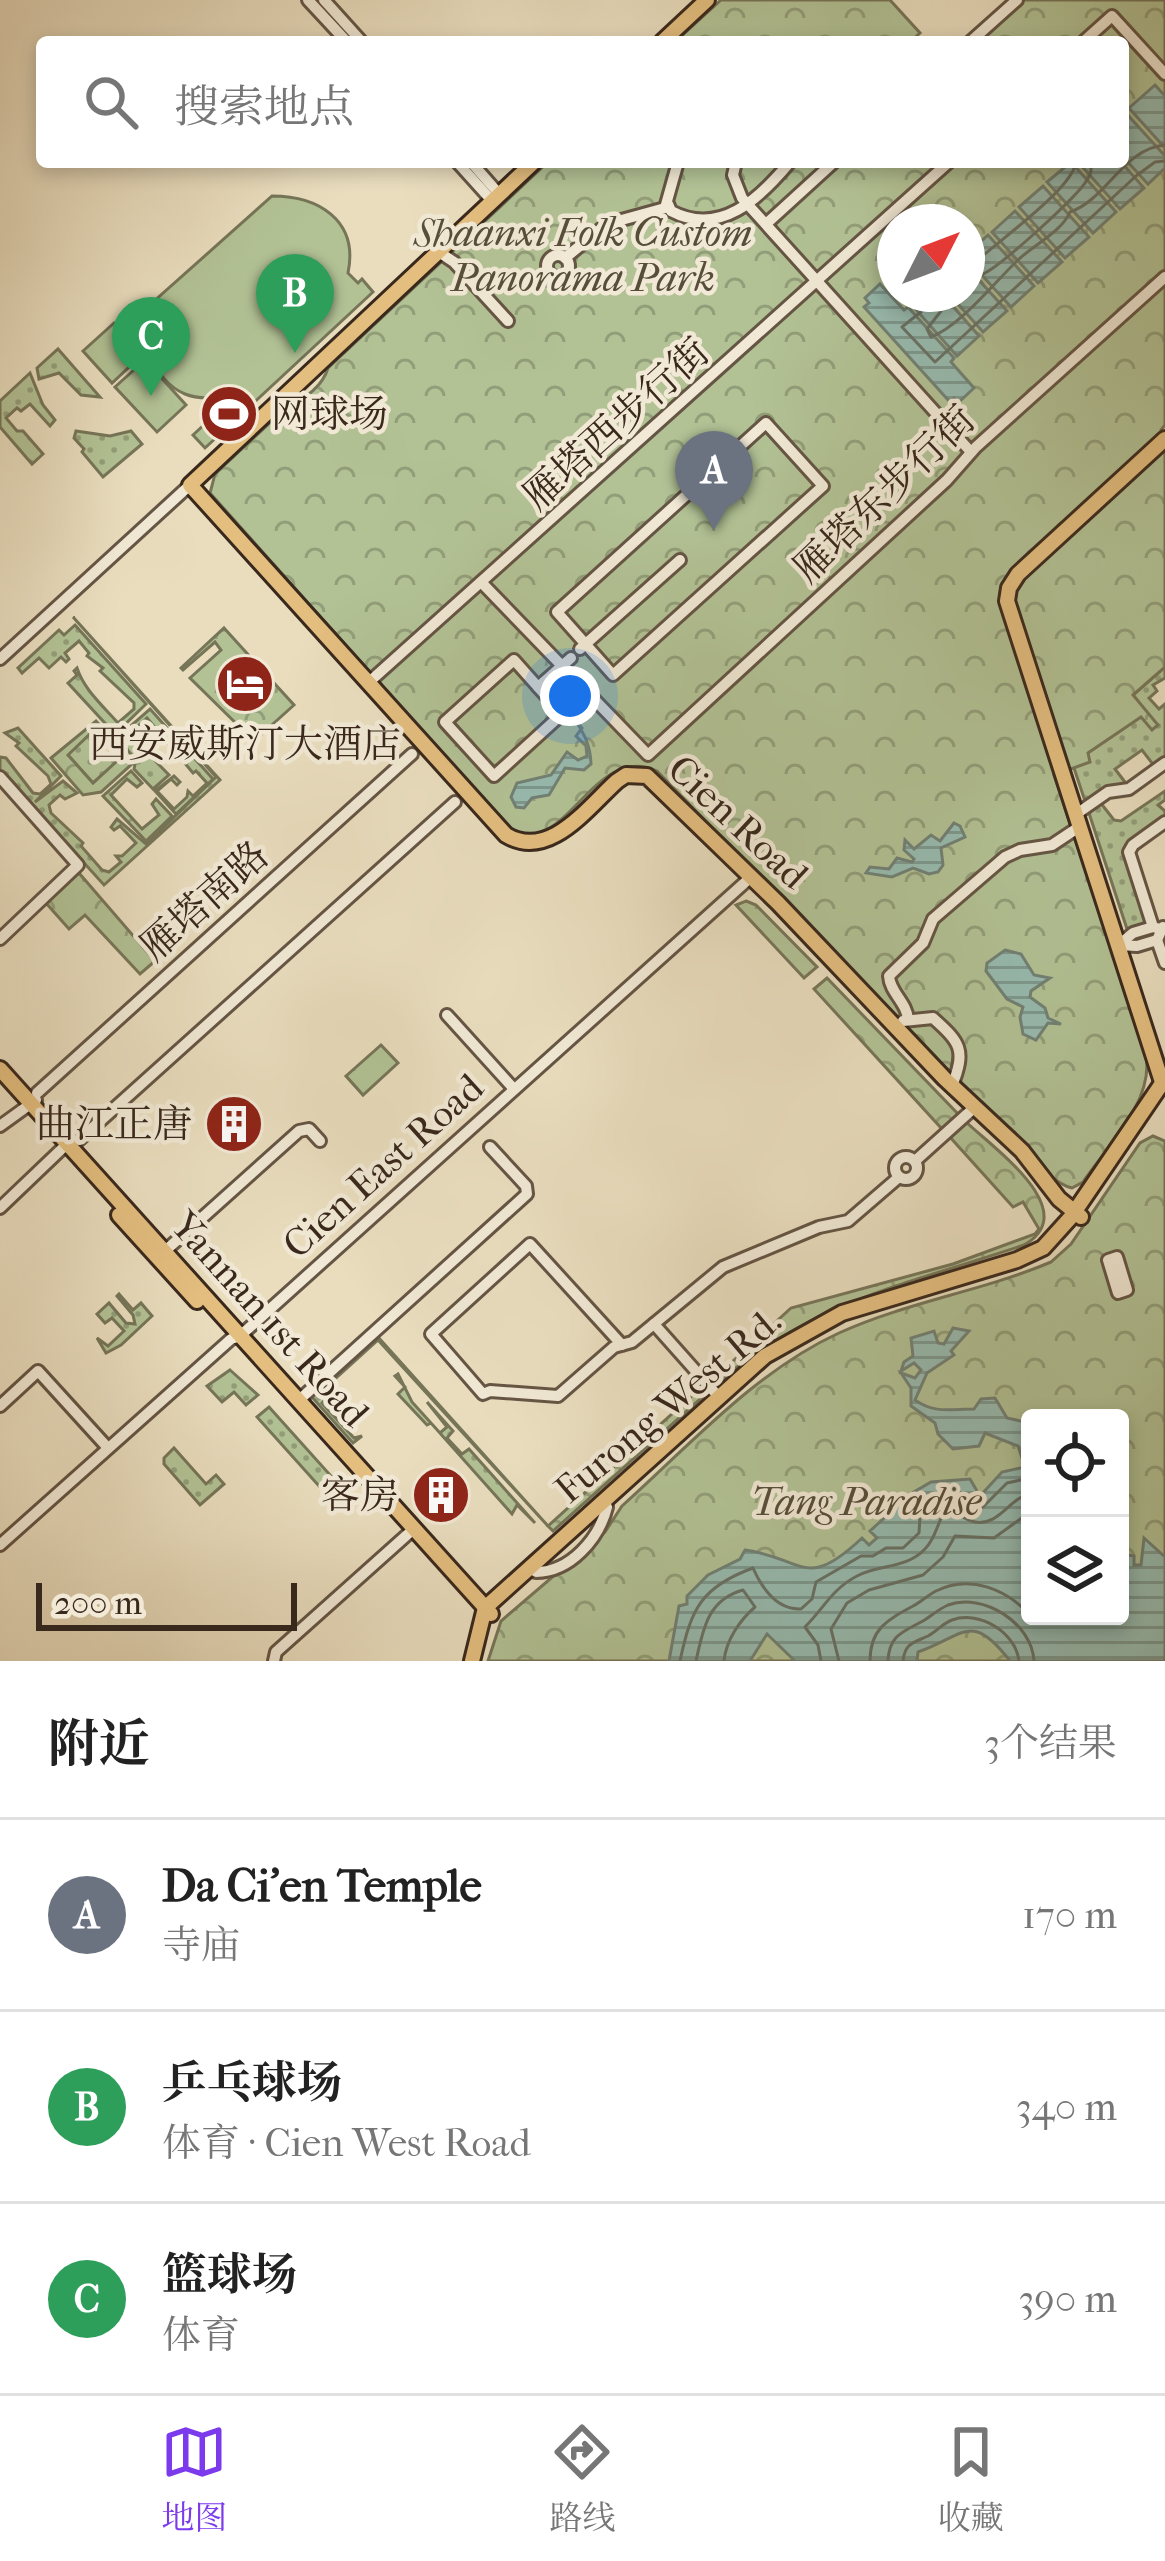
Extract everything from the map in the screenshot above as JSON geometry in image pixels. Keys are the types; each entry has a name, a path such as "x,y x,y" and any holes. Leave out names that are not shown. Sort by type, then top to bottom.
{"main road":[{"path":"668,36 707,0"},
{"path":"190,485 528,168"},
{"path":"476,1661 487,1616 784,1353 844,1322 1032,1264 1056,1248 1164,1088 1009,612 1008,591 1018,574 1165,439"},
{"name":"Cien Road","path":"190,485 512,839 528,844 548,841 616,781 636,774 656,782 901,1022 952,1086 1022,1151 1077,1215"},
{"name":"Yannan 1st Road","path":"0,1069 71,1143 236,1337 487,1616"},
{"name":"Yannan 1st Road","path":"0,1082 33,1101"},
{"name":"Yannan 1st Road","path":"71,1143 408,1534 487,1616"},
{"name":"Furong West Rd.","path":"487,1616 765,1356 842,1313 1034,1253 1077,1215"}],"street":[{"path":"308,0 341,36"},
{"path":"324,0 357,36"},
{"path":"977,36 1017,0"},
{"path":"1089,36 1112,16 1165,74"},
{"path":"464,168 496,198"},
{"path":"475,168 496,198"},
{"path":"668,208 677,168"},
{"path":"736,168 735,187 747,203 971,452"},
{"path":"565,258 607,224 668,208 694,220 731,216 784,168"},
{"path":"766,224 827,168"},
{"name":"雁塔西步行街","path":"368,683 942,168"},
{"path":"440,252 508,321"},
{"name":"雁塔东步行街","path":"575,654 646,756 659,748 971,452 1165,277"},
{"path":"481,582 575,654 614,675 823,486 766,423 557,612 575,654"},
{"path":"0,658 190,485"},
{"path":"538,687 680,560"},
{"path":"514,661 538,687 562,714 494,776 445,722 514,661"},
{"name":"雁塔南路","path":"0,1126 412,754"},
{"path":"952,1086 962,1061 961,1049 933,1018 901,1022 906,1007 892,989 890,976 923,944 933,919 1009,855 1052,845 1108,792 1129,789 1165,764"},
{"path":"0,777 78,868 0,939"},
{"path":"0,1208 455,802"},
{"path":"1165,822 1130,849 1159,930 1165,963"},
{"name":"Cien East Road","path":"0,1545 751,877"},
{"path":"1118,945 1133,933 1159,930"},
{"path":"447,1015 514,1089"},
{"path":"622,1345 530,1244 431,1332 483,1394 558,1396 613,1348 632,1342 723,1267 819,1227 849,1220 899,1177 914,1177 915,1161 975,1107"},
{"path":"298,1401 526,1197 526,1186 472,1126"},
{"path":"165,1251 299,1131 308,1129 320,1142"},
{"path":"654,1324 718,1396"},
{"path":"0,1406 38,1371 108,1448"},
{"path":"274,1661 276,1652 408,1534"}],"green space":[{"path":"721,0 890,0 920,33 917,36 682,36"},
{"name":"Shaanxi Folk Custom Panorama Park","path":"1017,0 1165,0 1165,425 1161,430 1165,435 1165,667 1133,695 1158,725 1152,730 1141,717 1088,753 1090,762 1054,775 1146,1056 1147,1073 1136,1106 1083,1182 1072,1188 1049,1175 657,771 634,766 614,772 545,831 527,834 507,826 210,493 215,474 322,380 328,368 542,168 1129,168 1129,36 977,36"},
{"path":"272,196 305,201 331,215 347,239 348,273 358,283 362,279 373,292 205,448 193,435 234,397 191,396 174,388 150,354 147,315 152,303"},
{"path":"114,323 143,354 112,383 83,351"},
{"path":"58,349 100,397 81,395 59,373 39,379 37,368"},
{"path":"145,360 186,405 157,432 115,387"},
{"path":"30,373 55,420 50,426 30,404 6,418 43,454 32,464 0,427 0,401"},
{"path":"76,431 110,436 131,431 142,444 103,477 82,452 74,438"},
{"path":"73,617 220,780 104,885 0,770 0,757 6,758 33,793 40,794 51,784 16,746 19,743 5,733 18,728 61,776 35,802 63,781 77,793 65,799 60,795 49,805 51,813 109,872 121,862 116,856 136,843 120,826 111,827 117,819 146,844 216,777"},
{"path":"75,625 146,704 115,734 68,683 77,675 74,671 77,668 88,689 118,723 134,709 134,703 100,671 103,668 87,656 79,641 65,653 66,662 61,657 49,668 39,658 22,673 18,668 59,630 64,635"},
{"path":"224,628 294,705 254,741 190,678 221,650 215,642 181,668"},
{"path":"1165,667 1165,678 1153,685 1157,691 1149,698 1159,709 1165,704 1165,760 1155,767 1142,750 1115,769 1128,786 1086,804 1074,768 1087,753 1141,716 1157,726 1133,695"},
{"path":"150,709 213,779 176,814 155,791 174,776 180,782 177,785 171,779 157,791 174,809 188,791 193,796 207,783 147,718 129,734 169,775 153,789 134,769 136,760 117,738"},
{"path":"96,721 112,738 102,744 92,732 68,755 93,783 117,761 110,752 114,740 133,763 101,792 83,795 51,758"},
{"path":"92,732 105,755 110,752 118,761 93,783 67,754"},
{"path":"131,771 142,783 137,787 127,779 111,795 142,829 159,815 152,804 156,799 172,816 146,841 103,796"},
{"path":"1165,791 1165,800 1158,805 1165,819 1131,844 1149,924 1128,932 1088,810 1100,802 1114,820 1121,821"},
{"path":"79,873 155,961 140,974 85,915 69,929 46,903"},
{"path":"746,901 756,905 817,967 804,978 736,905"},
{"path":"827,978 959,1115 943,1130 814,989"},
{"path":"381,1045 398,1063 363,1095 346,1076"},
{"path":"965,1121 1028,1180 1044,1215 1040,1231 1024,1245 824,1315 750,1357 714,1386 710,1382 791,1308 953,1264 1035,1234 1039,1229 1023,1202 1013,1207 949,1136"},
{"name":"Tang Paradise","path":"1153,1136 1165,1141 1165,1661 488,1661 501,1621 605,1532 622,1506 699,1434 780,1367 839,1333 1051,1262 1071,1244 1140,1143"},
{"path":"119,1294 133,1310 141,1303 152,1316 106,1353 97,1338 108,1346 124,1331 112,1318 105,1323 97,1314 109,1303 126,1323 135,1324"},
{"path":"378,1337 548,1526 378,1340 324,1389 327,1398 322,1403 354,1438 362,1436 353,1443 312,1397"},
{"path":"230,1370 258,1395 246,1405 234,1392 222,1402 207,1386"},
{"path":"704,1385 709,1391 553,1531 548,1526"},
{"path":"405,1387 431,1423 427,1425 398,1394"},
{"path":"427,1402 453,1431 447,1438 462,1454 469,1449 535,1523 517,1505 512,1514 440,1433 447,1427"},
{"path":"269,1407 331,1476 319,1486 257,1417"},
{"path":"174,1448 206,1484 216,1475 224,1484 200,1505 164,1464"}],"water":[{"path":"1155,85 1165,96 1165,148 1129,108"},
{"path":"1129,116 1165,156 1165,168 1148,184 1129,163"},
{"path":"1064,168 1076,168 1116,212 1093,233 1047,182"},
{"path":"1083,168 1126,168 1144,188 1120,209"},
{"path":"1043,186 1089,237 1065,258 1019,207"},
{"path":"1015,211 1062,262 1038,283 992,232"},
{"path":"988,235 1034,286 1011,307 985,279"},
{"path":"877,287 877,312 913,312 974,388 959,402 954,398 950,402 864,307 869,303 865,298"},
{"path":"985,287 1007,311 983,332 965,312 985,312"},
{"path":"918,312 958,312 979,336 957,356"},
{"path":"581,729 588,744 591,764 584,770 565,768 549,795 532,798 524,808 516,807 511,797 517,783 551,775 567,752 578,760 587,756 586,746 576,736"},
{"path":"954,823 965,837 941,848 943,865 938,872 913,868 892,877 866,873 870,867 889,869 897,858 912,862 904,850 905,840 914,849 931,835 940,841"},
{"path":"1005,950 1021,954 1034,975 1050,978 1031,991 1030,997 1045,1008 1048,1018 1061,1024 1048,1023 1036,1040 1023,1034 1023,1007 1007,999 986,971 987,963"},
{"path":"953,1328 969,1331 951,1351 954,1355 927,1373 915,1400 950,1410 974,1409 981,1399 995,1398 1007,1418 1021,1421 1021,1455 1018,1446 985,1433 979,1446 953,1449 938,1434 935,1423 911,1406 911,1388 901,1373 915,1378 921,1370 914,1363 901,1371 913,1356 911,1338 934,1331 938,1343 944,1344"},
{"path":"1021,1468 1021,1625 1129,1625 1129,1555 1134,1556 1134,1565 1141,1565 1144,1538 1165,1557 1165,1661 1010,1661 986,1636 967,1631 918,1652 917,1661 795,1661 767,1634 750,1661 669,1661 679,1606 687,1604 687,1596 708,1575 740,1559 745,1550 815,1568 828,1564 862,1538 869,1545 877,1538 870,1531 905,1499 913,1506 920,1499 914,1492 931,1482 970,1479 980,1496 1002,1472"}],"place":[{"name":"乒乓球场","path":"295,353"},
{"name":"篮球场","path":"151,396"},
{"name":"网球场","path":"229,414"},
{"name":"Da Ci'en Temple","path":"714,530"},
{"name":"西安威斯汀大酒店","path":"245,684"},
{"name":"曲江正唐","path":"234,1124"},
{"name":"客房","path":"441,1495"}]}
